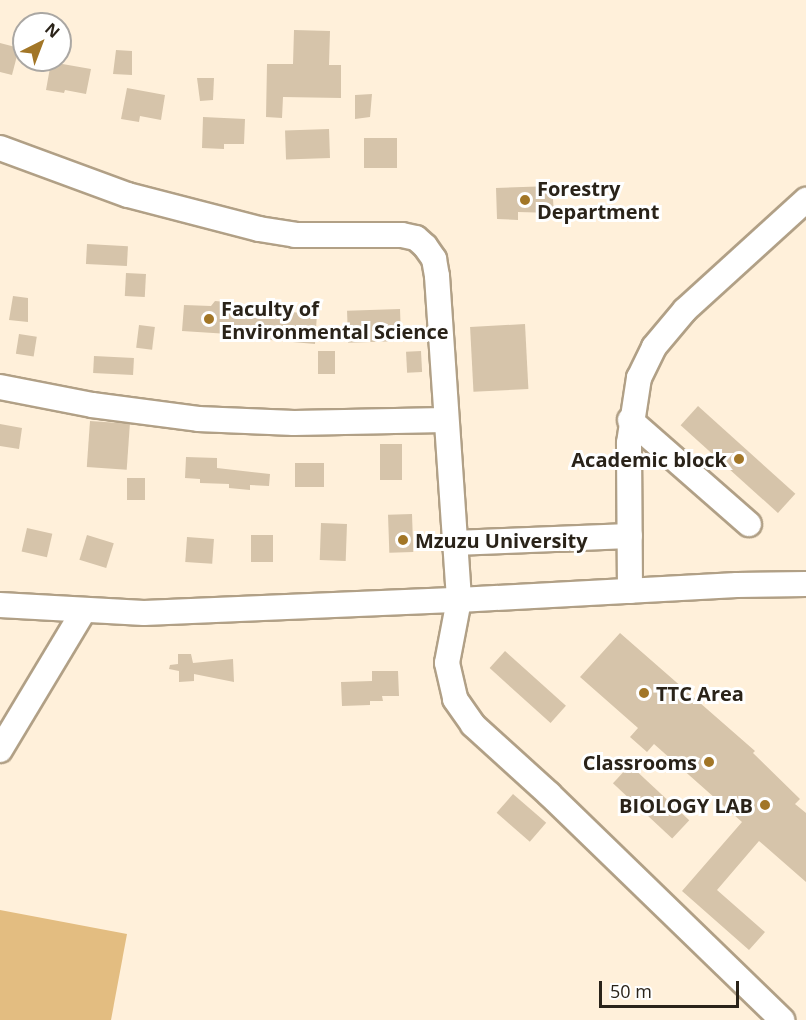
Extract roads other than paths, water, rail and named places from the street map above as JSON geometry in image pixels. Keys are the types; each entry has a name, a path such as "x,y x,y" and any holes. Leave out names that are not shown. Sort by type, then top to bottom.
{"lane":[{"path":"0,148 128,195 259,229 295,235 402,235 416,238 434,259 459,600 447,663 455,699 473,725 557,802 782,1020"},
{"path":"630,591 630,420 639,378 654,346 685,310 806,200"},
{"path":"0,387 92,405 198,419 294,423 445,420"},
{"path":"630,420 749,524"},
{"path":"454,543 630,536"},
{"path":"0,605 83,612 188,612 806,584"},
{"path":"0,750 83,612"}],"place":[{"name":"Forestry Department","path":"525,200"},
{"name":"Faculty of Environmental Science","path":"209,319"},
{"name":"Academic block","path":"739,459"},
{"name":"Mzuzu University","path":"403,540"},
{"name":"TTC Area","path":"644,693"},
{"name":"Classrooms","path":"709,762"},
{"name":"BIOLOGY LAB","path":"765,805"}]}
